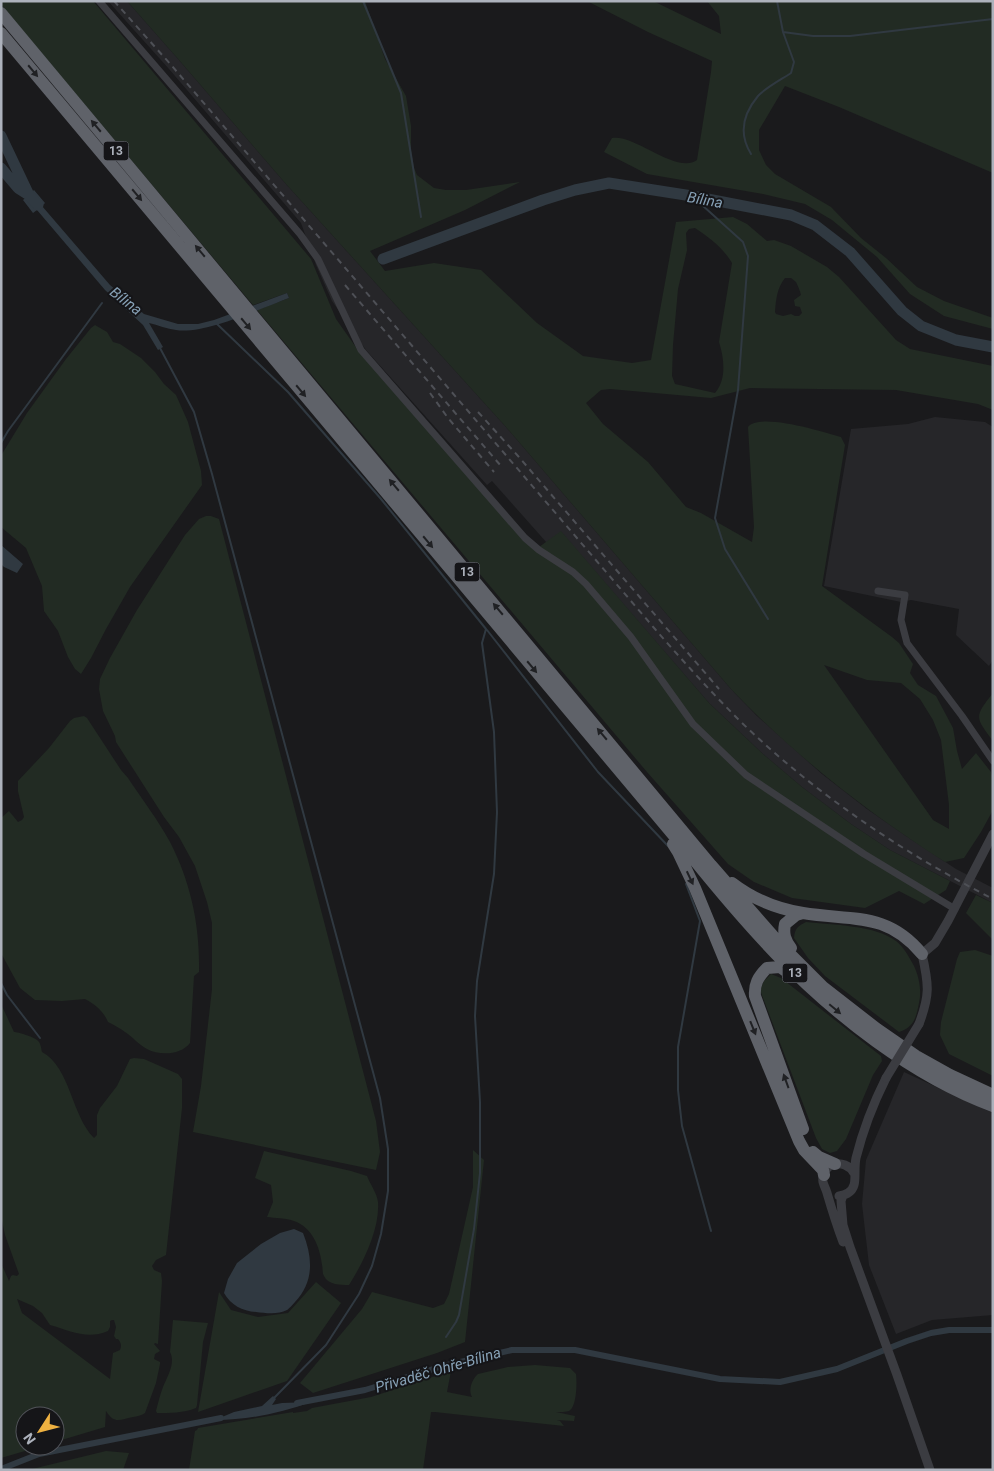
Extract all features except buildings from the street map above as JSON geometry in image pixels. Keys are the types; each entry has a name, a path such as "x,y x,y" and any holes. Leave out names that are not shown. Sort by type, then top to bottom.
{"highway":[{"name":"13","path":"1,13 226,292 638,792 738,912 776,954 821,991 916,1056 950,1075 993,1095"},
{"name":"13","path":"1,33 226,292"},
{"name":"13","path":"274,350 711,865 850,1022 908,1062 944,1083 993,1106"},
{"path":"638,792 678,852 699,897 799,1141 804,1150 823,1170 824,1175"},
{"path":"711,865 734,885 753,898 777,907 803,913 859,918 888,926 912,941 922,954"},
{"path":"803,913 796,915 785,924 784,937 821,991"},
{"path":"821,991 780,968 767,968 758,979 755,996 809,1145 819,1157 839,1164"}],"street":[{"path":"100,1 300,234 318,258 361,350 525,538 539,550 573,572 596,595 631,637 693,724 746,775 864,854 954,908"},
{"path":"878,591 905,595 901,620 907,643 993,761"},
{"path":"826,1190 836,1195 843,1195 853,1188 855,1179 854,1166 872,1108 886,1078 919,1024 926,1004 928,980 922,954 935,943 993,834"},
{"path":"859,1145 850,1160 826,1170 823,1182 836,1223 868,1297 893,1362 930,1470"},
{"path":"839,1164 850,1168 854,1173"},
{"path":"843,1195 841,1200 843,1224 868,1297"}],"shaded area":[{"path":"1,1 93,1 311,259 336,319 360,353 535,550 561,531 709,703 763,754 802,787 851,824 890,850 950,881 946,890 924,904 899,891 865,908 792,898 754,882 728,864 647,772 257,310 289,298 287,293 253,305 1,5"},
{"path":"108,1 127,1 286,184 506,427 731,689 756,715 822,774 867,809 956,869 993,888 993,903 890,850 851,824 802,787 763,754 709,703 561,532 547,543 492,481 487,485 366,350 332,301 316,265 301,223"},
{"path":"127,1 365,1 385,59 406,96 411,126 411,150 417,175 434,188 446,190 466,190 520,182 465,210 370,251 385,271 434,263 481,270 537,323 583,356 632,363 651,360 676,222 733,217 747,224 767,241 774,240 791,246 827,267 839,277 896,340 910,349 993,366 993,410 978,404 896,390 750,388 711,398 610,389 601,390 586,403 603,424 648,462 686,507 701,513 752,542 754,527 748,427 755,423 778,422 841,437 845,445 822,586 899,643 913,664 910,673 918,685 936,696 953,728 962,769 976,753 991,772 993,779 993,810 964,858 945,862 916,843 833,782 755,714 731,689 506,427 286,184","holes":["695,228 710,239 724,252 732,263 719,342 723,361 723,375 715,393 675,384 672,376 678,289 687,250 686,233 689,229","785,278 791,278 796,282 800,290 801,295 794,300 795,306 800,307 802,313 799,316 791,314 783,316 775,312 776,298","824,665 867,680 901,683 920,699 933,720 941,740 949,805 949,829 933,820"]},
{"path":"587,1 653,1 721,34 719,16 707,1 993,1 993,173 785,86 759,130 759,150 766,165 775,174 831,207 861,238 917,287 944,301 993,318 993,329 944,316 910,294 877,257 832,220 805,204 763,194 647,174 604,152 612,138 621,138 667,159 689,163 697,160 712,61 648,32"},
{"path":"95,325 107,332 113,342 120,344 141,358 176,395 188,422 201,471 202,485 130,587 81,674 75,669 58,631 44,611 42,586 26,548 1,527 2,454 27,413 66,359"},
{"path":"935,417 985,422 993,427 993,660 989,666 956,635 959,609 911,600 901,602 824,586 851,429 908,424"},
{"path":"206,516 219,519 376,1121 380,1152 376,1170 193,1132 201,1086 212,989 212,923 195,866 179,837 116,742 103,711 99,689 100,679 110,658 137,610 185,535 199,519"},
{"path":"993,693 993,741 980,722 979,717 982,707"},
{"path":"84,716 170,842 189,889 196,921 199,972 194,976 190,1043 176,1052 158,1053 144,1047 108,1022 99,1009 85,999 62,1001 35,1000 20,988 1,953 1,818 9,811 18,822 22,820 24,817 18,791 18,781 49,748 70,721"},
{"path":"976,895 993,903 993,940 966,913"},
{"path":"806,922 865,929 887,936 899,943 914,966 920,984 919,1003 911,1025 899,1032 825,976 808,958 794,938 797,928"},
{"path":"975,950 993,956 993,1076 949,1054 940,1035 941,1022 957,959 960,952"},
{"path":"771,974 781,978 881,1056 882,1061 873,1075 846,1139 837,1151 830,1153 822,1149 816,1138 760,990 764,981"},
{"path":"1,1004 14,1032 33,1037 37,1040 42,1052 52,1059 59,1069 80,1117 94,1138 97,1135 97,1115 100,1108 117,1086 130,1059 144,1059 178,1074 182,1079 182,1108 166,1255 156,1260 152,1266 154,1270 161,1273 162,1281 158,1344 154,1344 160,1351 155,1354 154,1359 160,1362 160,1364 156,1383 145,1413 139,1416 115,1420 106,1411 105,1427 65,1439 65,1406 15,1406 15,1454 1,1458 1,1263 9,1281 11,1276 19,1274 5,1235 1,1216","holes":["17,1299 33,1306 42,1313 50,1325 86,1335 100,1334 108,1331 110,1321 114,1320 116,1327 114,1336 119,1340 121,1347 120,1350 113,1353 110,1379 22,1313"]},
{"path":"904,1072 993,1113 993,1315 932,1320 896,1334 869,1265 862,1204 866,1160"},
{"path":"473,1150 484,1160 465,1342 437,1353 313,1393 300,1383 362,1309 372,1292 433,1308 444,1304 449,1294 473,1187"},
{"path":"264,1151 367,1176 375,1192 378,1212 365,1256 349,1285 335,1284 326,1279 317,1245 306,1228 291,1220 267,1217 273,1202 271,1185 255,1178"},
{"path":"316,1282 341,1303 287,1381 198,1412 219,1292 231,1310 258,1317 288,1313"},
{"path":"173,1320 208,1323 203,1342 197,1405 196,1408 186,1411 157,1413 160,1396 172,1361 170,1352"},
{"path":"535,1365 570,1368 576,1374 576,1394 572,1409 556,1412 575,1416 574,1421 557,1420 564,1426 431,1412 423,1470 189,1470 195,1431 198,1428 307,1411 312,1408 371,1397 451,1371 447,1392 472,1397 471,1385 478,1374 508,1367"},
{"path":"106,1451 129,1453 123,1470 28,1470"}],"water":[{"path":"34,190 45,203 42,206 110,285 144,314 178,324 198,324 287,293 289,298 232,320 201,329 176,330 149,323 163,347 158,350 143,325 105,290 37,210 33,213 23,200"},
{"path":"1,545 23,564 17,573 1,564"},
{"path":"294,1229 303,1233 310,1261 309,1278 295,1302 288,1309 280,1313 251,1311 242,1309 234,1304 224,1293 228,1279 237,1263 261,1244 280,1233"},
{"path":"273,1396 276,1399 272,1405 311,1402 264,1415 240,1419 215,1420 234,1412 262,1406"}],"waterway":[{"path":"363,1 401,93 421,217"},
{"path":"777,1 783,32 813,36 850,36 993,19"},
{"path":"751,154 744,139 744,124 749,110 761,93 791,73 794,62 783,32"},
{"name":"Bílina","path":"1,136 29,195 38,205"},
{"name":"Bílina","path":"1,168 18,188 29,195"},
{"name":"Bílina","path":"383,259 543,200 575,190 609,183 692,196 791,215 815,225 850,252 902,311 921,326 956,340 993,347"},
{"path":"692,196 743,242 748,256 738,390 715,518 725,549 768,619"},
{"path":"1,443 102,303"},
{"path":"216,323 288,392 381,499 486,629 482,643 494,732 497,812 494,874 477,981 475,1016 480,1102 480,1173 474,1229 459,1315 446,1337"},
{"path":"160,348 194,412 212,474 380,1098 388,1149 388,1191 381,1234 372,1266 359,1294 326,1345 274,1398"},
{"path":"487,630 598,772 668,846"},
{"path":"686,884 700,921 678,1047 678,1090 682,1126 711,1231"},
{"path":"1,983 7,995 40,1038"},
{"name":"Přivaděč Ohře-Bílina","path":"297,1403 365,1390 443,1366 512,1350 575,1350 720,1379 780,1382 837,1369 931,1333 949,1330 993,1330"},
{"name":"Přivaděč Ohře-Bílina","path":"1,1469 39,1454 221,1418"}],"railway":[{"path":"114,1 172,66 655,629 728,709 797,772 859,819 958,881 993,899"},
{"path":"345,285 501,466"},
{"path":"430,393 448,418 494,472"},
{"path":"478,412 719,689"}]}
